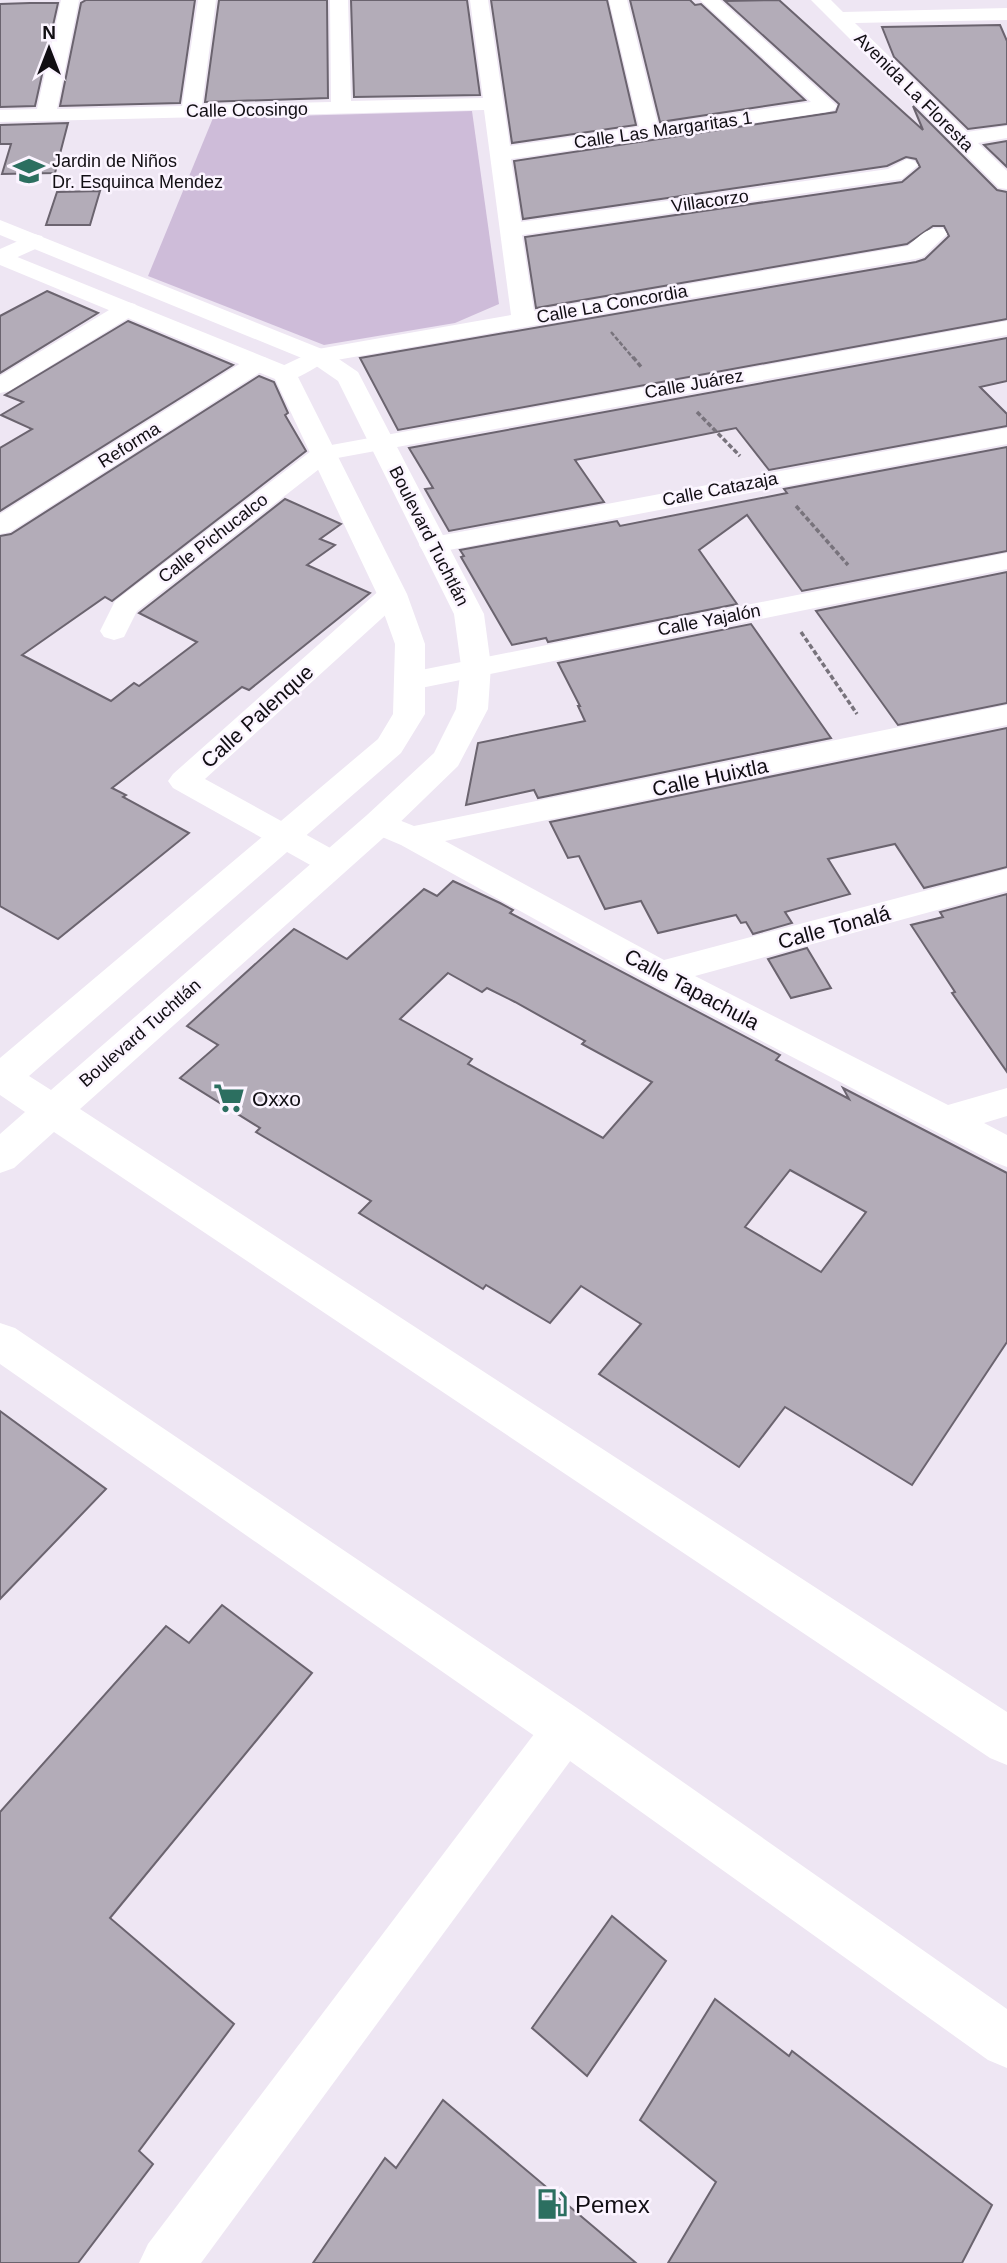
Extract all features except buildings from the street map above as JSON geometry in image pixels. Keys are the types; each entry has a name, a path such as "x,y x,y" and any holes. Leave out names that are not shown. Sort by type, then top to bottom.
{"street":[{"path":"46,115 70,0"},
{"path":"191,111 207,0"},
{"path":"339,0 341,108"},
{"path":"478,0 523,319"},
{"path":"618,0 650,132"},
{"name":"Calle Las Margaritas 1","path":"500,154 827,106 709,0"},
{"name":"Avenida La Floresta","path":"820,0 866,18 913,68 1007,158"},
{"name":"Avenida La Floresta","path":"843,9 890,70 1007,183"},
{"path":"866,18 1007,14"},
{"path":"890,70 913,68"},
{"name":"Calle Ocosingo","path":"0,116 493,104"},
{"path":"961,139 1007,132"},
{"name":"Villacorzo","path":"510,230 894,174 907,165"},
{"name":"Boulevard Tuchtlán","path":"0,227 318,356 349,377 468,614 476,666 472,709 447,759 379,823 0,1157"},
{"name":"Calle La Concordia","path":"285,374 318,356 915,252 936,234"},
{"path":"0,257 34,241"},
{"path":"0,257 285,374 392,594 410,644 411,681 409,714 390,746 1,1077 1007,1741"},
{"path":"0,386 128,309"},
{"name":"Calle Juárez","path":"324,453 1007,328"},
{"name":"Reforma","path":"0,526 258,363"},
{"name":"Calle Catazaja","path":"433,545 1007,436"},
{"name":"Calle Pichucalco","path":"114,631 125,607 324,453"},
{"name":"Calle Yajalón","path":"411,681 1007,561"},
{"name":"Calle Palenque","path":"332,863 184,781 392,594"},
{"name":"Calle Huixtla","path":"412,838 1007,715"},
{"name":"Calle Tapachula","path":"379,823 412,838 660,973 1007,1152"},
{"name":"Calle Tonalá","path":"660,973 1007,880"},
{"path":"946,1120 1007,1102"},
{"path":"0,1340 566,1729 1007,2041"},
{"path":"167,2263 566,1729"}],"path":[{"path":"590,308 661,390 691,407 763,481 790,499 868,589"},
{"path":"782,606 877,743"}],"shaded area":[{"path":"472,111 499,304 455,323 324,345 148,276 213,118"}],"place":[{"name":"Jardin de Niños Dr. Esquinca Mendez","path":"29,171"},
{"name":"Oxxo","path":"229,1098"},
{"name":"Pemex","path":"552,2204"}]}
